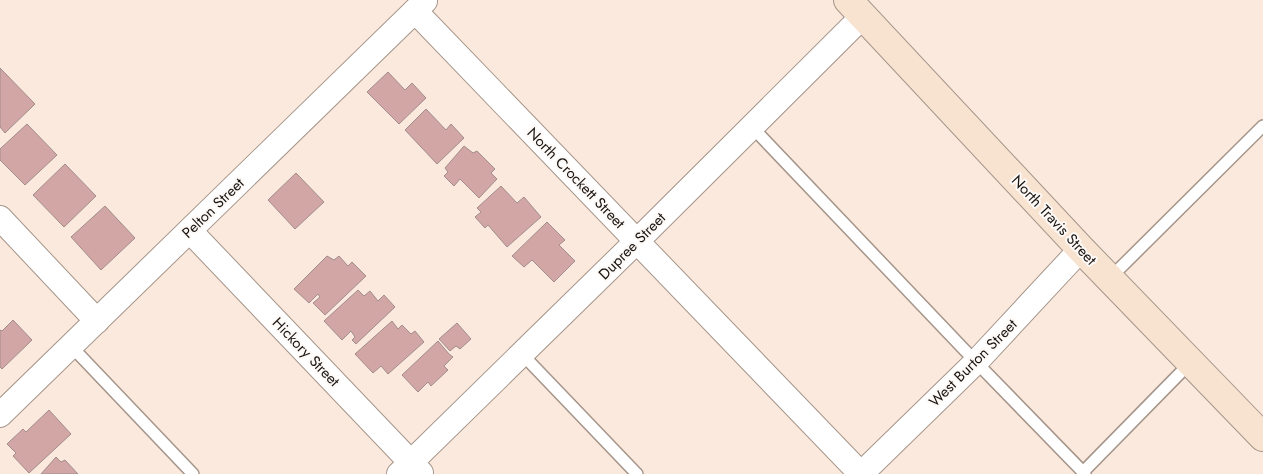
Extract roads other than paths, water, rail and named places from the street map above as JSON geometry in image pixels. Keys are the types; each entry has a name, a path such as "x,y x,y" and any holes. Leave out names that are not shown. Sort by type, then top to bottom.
{"main road":[{"name":"North Travis Street","path":"855,8 1082,249 1263,437"}],"street":[{"name":"Pelton Street","path":"0,415 421,6"},
{"name":"North Crockett Street","path":"421,6 637,241 861,474"},
{"name":"Dupree Street","path":"411,470 522,354 752,127 855,8"},
{"path":"0,218 97,321"},
{"name":"Hickory Street","path":"190,231 411,470"},
{"name":"West Burton Street","path":"861,474 976,362 1082,249"}],"lane":[{"path":"1110,278 1263,126"},
{"path":"752,127 1084,473 1191,362"},
{"path":"71,346 193,474"},
{"path":"522,354 637,474"}]}
